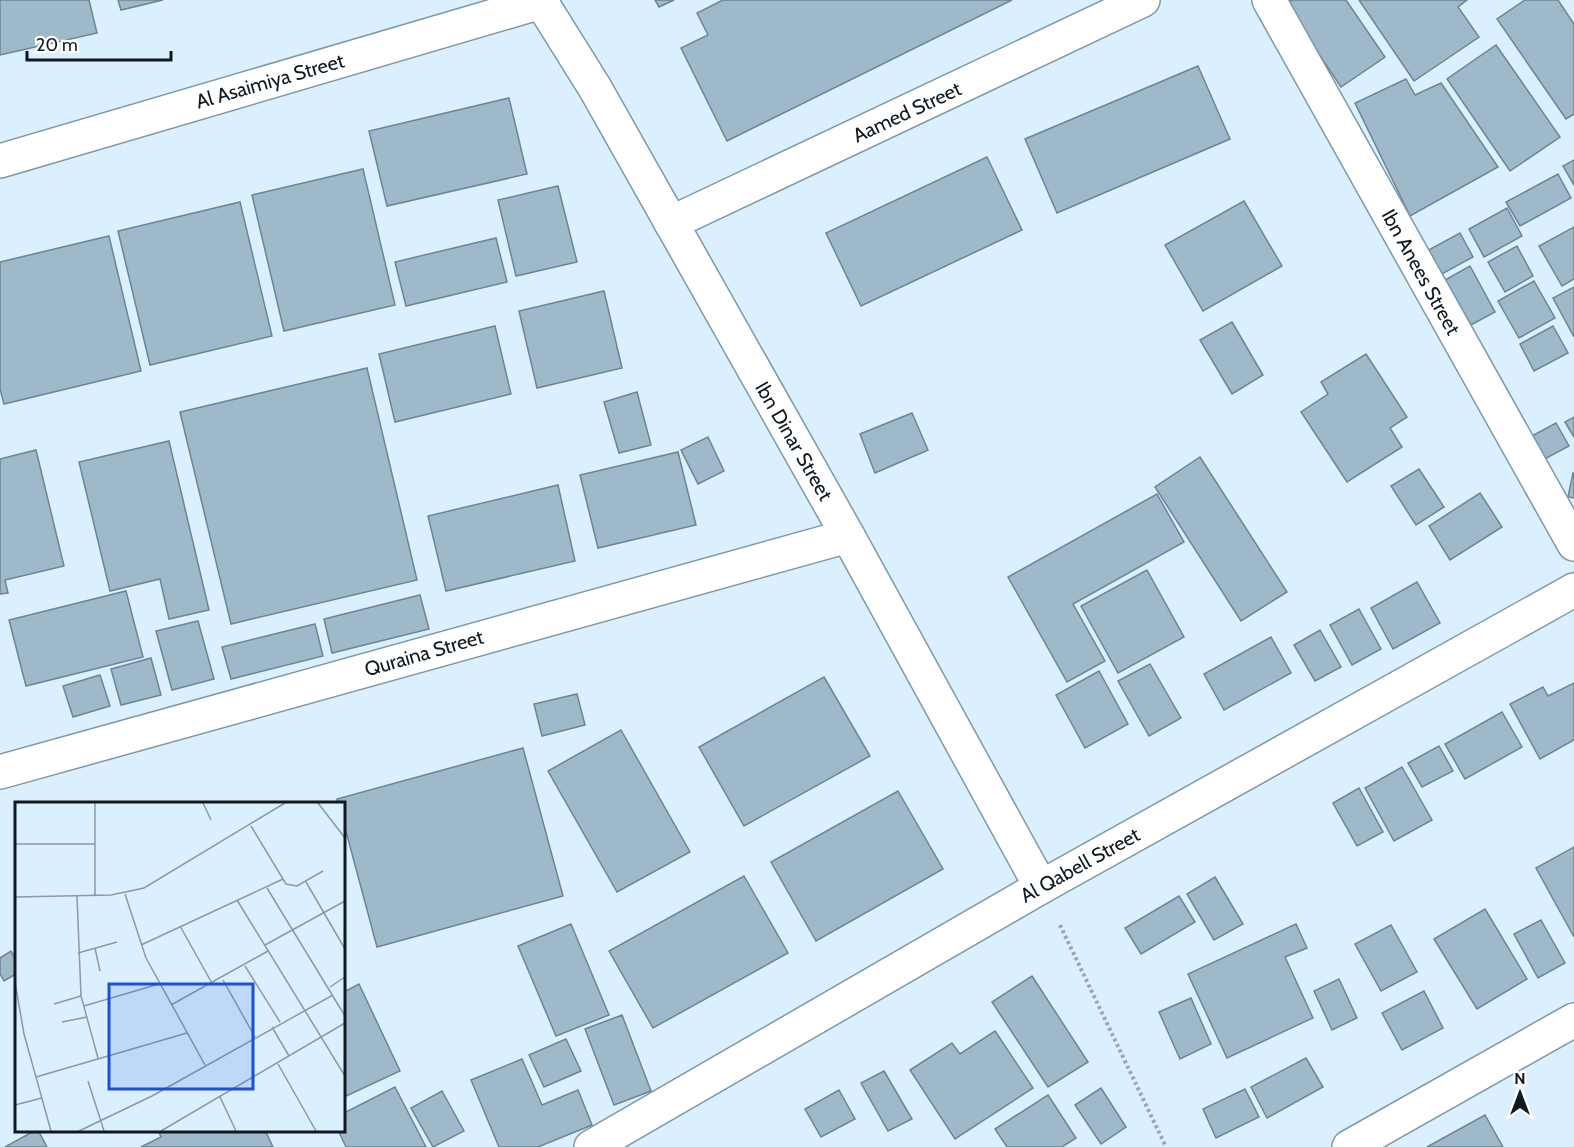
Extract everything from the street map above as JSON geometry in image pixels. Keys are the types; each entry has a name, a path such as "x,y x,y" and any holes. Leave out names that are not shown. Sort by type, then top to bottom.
{"street":[{"name":"Ibn Anees Street","path":"1269,0 1574,544"},
{"name":"Al Asaimiya Street","path":"0,161 540,1"},
{"name":"Ibn Dinar Street","path":"540,1 595,88 848,536 1041,887"},
{"name":"Aamed Street","path":"671,223 1135,2"},
{"name":"Quraina Street","path":"0,772 848,536"},
{"name":"Al Qabell Street","path":"591,1147 1041,887 1574,590"},
{"path":"1349,1147 1574,1020"}],"path":[{"path":"1041,887 1166,1147"}],"building":[{"path":"0,0 89,0 97,33 0,55"},
{"path":"118,0 163,0 121,10"},
{"path":"655,0 674,0 659,7"},
{"path":"723,0 1012,0 727,141 681,48 708,35 697,13"},
{"path":"1292,0 1346,0 1385,57 1341,87 1285,4"},
{"path":"1359,0 1467,0 1458,7 1479,37 1414,81"},
{"path":"1525,0 1558,0 1574,24 1574,114 1566,119 1497,19"},
{"path":"1496,45 1560,137 1510,171 1447,79"},
{"path":"1198,66 1230,139 1057,213 1025,139"},
{"path":"1406,79 1415,95 1441,83 1498,167 1410,216 1355,103"},
{"path":"509,98 527,174 387,206 369,131"},
{"path":"987,157 1022,230 861,306 826,233"},
{"path":"1574,160 1574,185 1563,166"},
{"path":"363,169 395,305 284,331 252,195"},
{"path":"1558,174 1571,198 1520,226 1506,202"},
{"path":"558,186 577,262 516,276 498,200"},
{"path":"1244,201 1282,266 1203,311 1165,245"},
{"path":"240,202 272,336 150,365 118,231"},
{"path":"1507,208 1522,236 1484,257 1469,229"},
{"path":"1574,227 1574,279 1562,286 1539,246"},
{"path":"1460,233 1473,257 1438,276 1425,252"},
{"path":"109,236 141,371 4,404 0,389 0,262"},
{"path":"496,238 507,282 406,306 395,262"},
{"path":"1517,246 1533,276 1505,292 1488,262"},
{"path":"1470,266 1495,312 1471,325 1445,280"},
{"path":"1534,281 1555,318 1519,338 1498,301"},
{"path":"1574,287 1574,337 1553,298"},
{"path":"604,291 622,368 537,388 519,311"},
{"path":"1232,322 1263,375 1232,394 1200,340"},
{"path":"495,326 511,394 395,422 379,354"},
{"path":"1553,326 1568,353 1534,371 1520,344"},
{"path":"1366,354 1407,417 1390,428 1402,447 1347,482 1301,412 1328,394 1321,382"},
{"path":"367,368 417,580 231,624 180,412"},
{"path":"637,392 651,445 619,453 604,402"},
{"path":"912,413 928,450 875,473 860,434"},
{"path":"1574,417 1574,437 1565,422"},
{"path":"1556,423 1569,446 1541,461 1528,438"},
{"path":"708,437 724,471 698,484 681,450"},
{"path":"169,441 209,610 169,619 160,579 110,591 79,462"},
{"path":"36,450 64,566 5,580 8,593 0,594 0,459"},
{"path":"678,452 696,525 598,548 580,475"},
{"path":"1200,457 1287,592 1241,621 1155,487"},
{"path":"1419,469 1444,507 1416,525 1391,486"},
{"path":"1574,474 1574,498 1568,497"},
{"path":"558,485 575,561 446,591 428,516"},
{"path":"1480,493 1502,527 1450,560 1429,526"},
{"path":"1157,494 1184,542 1073,604 1105,661 1067,682 1008,577"},
{"path":"1147,570 1184,637 1118,673 1081,606"},
{"path":"1417,582 1440,623 1393,649 1371,608"},
{"path":"126,591 143,657 26,686 9,620"},
{"path":"420,595 429,629 332,653 324,619"},
{"path":"1359,609 1381,649 1352,665 1330,625"},
{"path":"198,621 214,679 172,690 156,631"},
{"path":"315,624 323,656 231,679 222,647"},
{"path":"1320,630 1341,667 1315,681 1294,645"},
{"path":"1271,637 1291,673 1224,710 1204,674"},
{"path":"151,658 161,695 121,705 111,669"},
{"path":"1150,664 1181,718 1149,736 1118,681"},
{"path":"1099,671 1128,724 1085,748 1056,695"},
{"path":"100,675 110,706 73,717 63,686"},
{"path":"824,677 870,756 744,826 699,747"},
{"path":"1574,683 1574,740 1540,759 1510,704 1543,687 1548,696"},
{"path":"577,694 585,725 542,736 534,704"},
{"path":"1502,712 1522,747 1465,779 1445,744"},
{"path":"621,730 690,852 617,892 548,771"},
{"path":"1439,746 1453,771 1422,787 1408,763"},
{"path":"523,748 563,896 377,947 345,828 345,802 338,802 337,799"},
{"path":"1402,767 1432,820 1394,841 1365,788"},
{"path":"1359,788 1383,832 1357,846 1333,803"},
{"path":"898,791 943,869 816,941 771,862"},
{"path":"1574,847 1574,937 1536,868"},
{"path":"744,876 788,953 653,1028 609,951"},
{"path":"1215,877 1243,924 1214,940 1187,894"},
{"path":"1179,896 1195,922 1141,954 1125,928"},
{"path":"1485,909 1527,979 1477,1009 1434,939"},
{"path":"1541,920 1565,963 1538,978 1514,934"},
{"path":"571,924 609,1015 556,1036 518,946"},
{"path":"1296,924 1307,948 1285,957 1313,1018 1227,1058 1188,974"},
{"path":"1391,925 1417,972 1381,991 1355,944"},
{"path":"11,951 15,959 15,975 4,981 0,974 0,958"},
{"path":"1032,976 1088,1062 1048,1087 992,1002"},
{"path":"1339,979 1357,1018 1332,1030 1314,991"},
{"path":"359,984 400,1071 345,1097 345,991"},
{"path":"1424,991 1443,1028 1402,1050 1382,1013"},
{"path":"1191,998 1211,1044 1180,1059 1159,1012"},
{"path":"622,1015 651,1091 614,1105 585,1029"},
{"path":"995,1031 1033,1088 955,1139 910,1070 952,1043 960,1054"},
{"path":"566,1039 581,1071 544,1087 529,1055"},
{"path":"1306,1058 1323,1087 1267,1118 1251,1087"},
{"path":"522,1059 542,1105 578,1090 592,1125 538,1147 499,1147 471,1080"},
{"path":"884,1071 912,1119 888,1131 861,1083"},
{"path":"395,1087 426,1147 346,1147 339,1132 345,1132 345,1112"},
{"path":"1101,1088 1126,1127 1101,1144 1075,1105"},
{"path":"1245,1089 1259,1117 1216,1138 1203,1109"},
{"path":"839,1090 855,1119 821,1137 805,1109"},
{"path":"442,1091 464,1131 433,1147 411,1108"},
{"path":"1048,1095 1076,1138 1062,1147 1007,1147 995,1129"},
{"path":"1485,1115 1503,1147 1427,1147"},
{"path":"32,1132 39,1132 47,1147 5,1147"},
{"path":"159,1132 266,1132 273,1147 141,1147 161,1137"}]}
